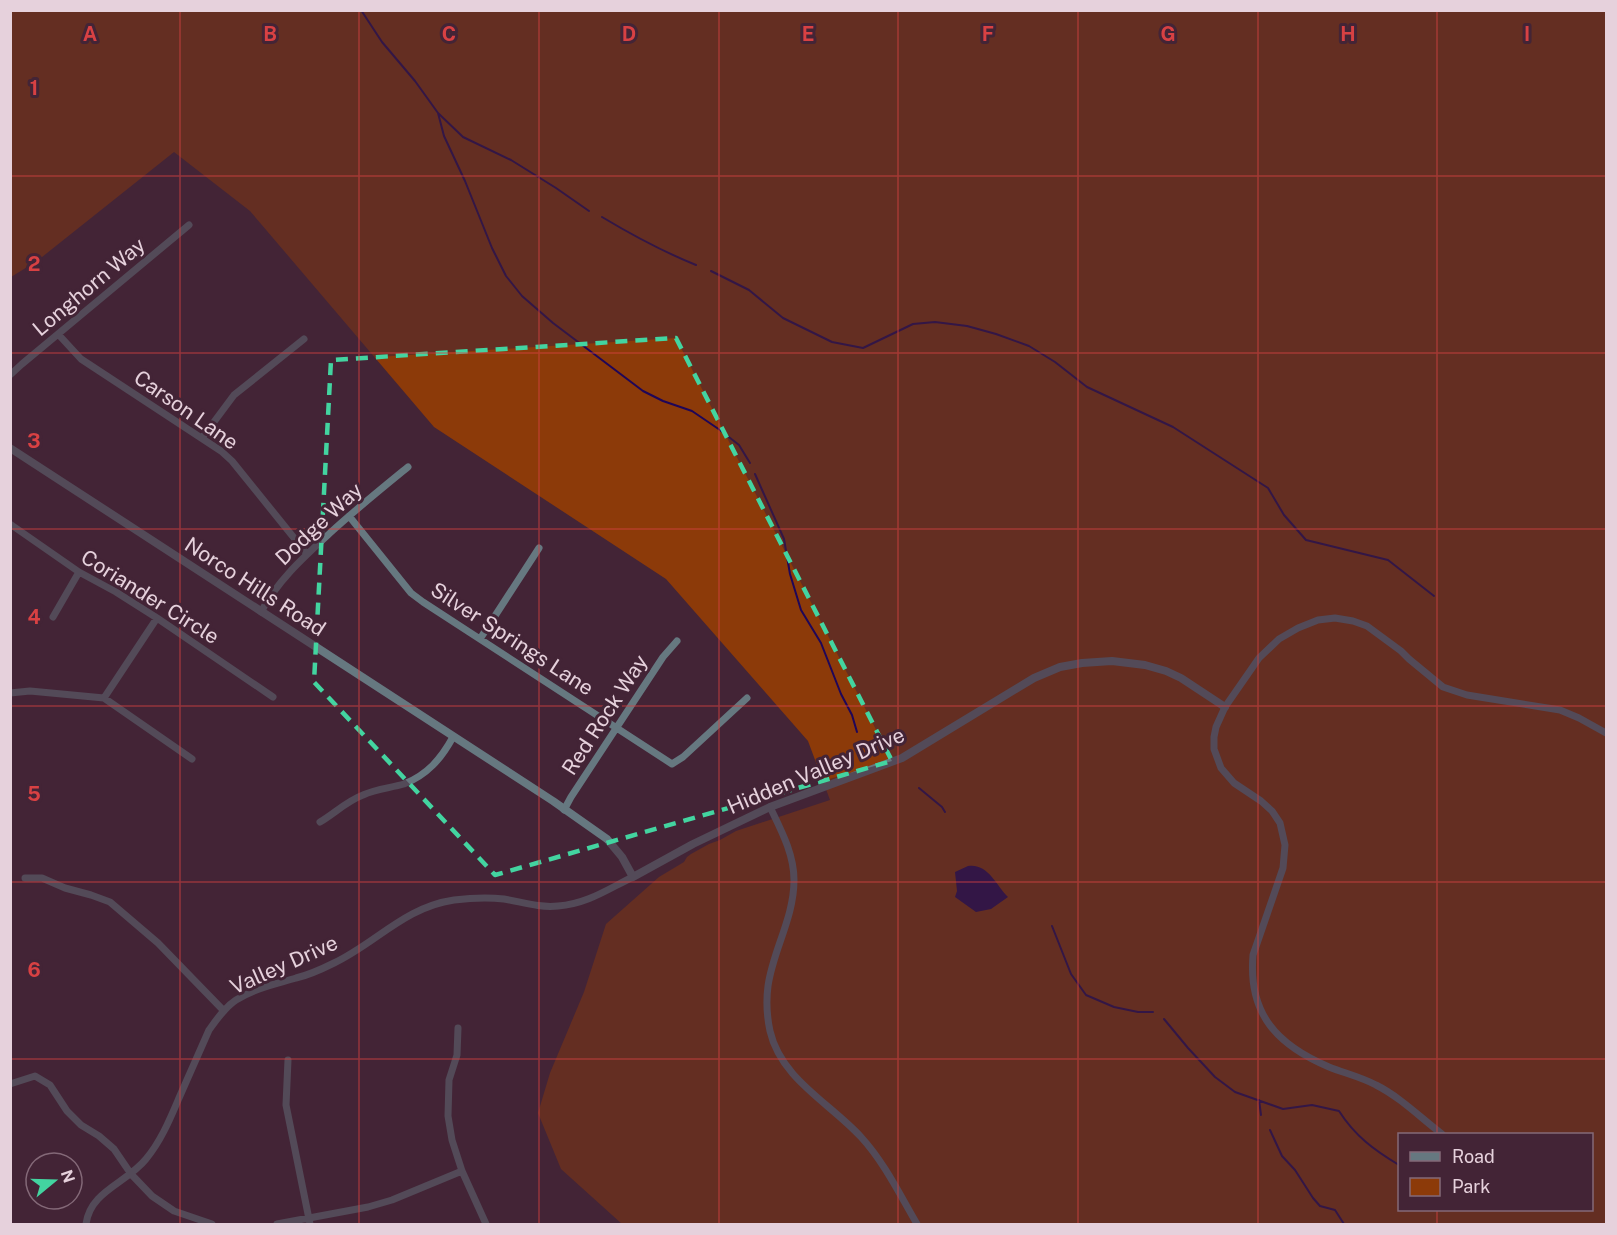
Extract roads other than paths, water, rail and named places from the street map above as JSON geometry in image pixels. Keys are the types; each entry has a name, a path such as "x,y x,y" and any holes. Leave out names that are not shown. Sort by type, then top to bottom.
{"street":[{"name":"Longhorn Way","path":"10,375 189,225"},
{"name":"Carson Lane","path":"58,334 81,359 221,451 232,461 307,554"},
{"path":"202,438 234,395 303,339"},
{"name":"Norco Hills Road","path":"10,448 564,810"},
{"name":"Dodge Way","path":"261,612 281,581 307,554 408,467"},
{"name":"Silver Springs Lane","path":"349,516 411,593 672,764 747,698"},
{"name":"Coriander Circle","path":"10,524 79,572 157,618 273,697"},
{"path":"480,639 539,548"},
{"path":"53,617 79,572"},
{"path":"104,698 157,618"},
{"path":"1441,1133 1370,1081 1326,1065 1297,1051 1267,1023 1254,992 1253,955 1283,868 1285,845 1280,823 1272,811 1234,783 1221,768 1214,749 1216,727 1225,706 1259,657 1279,639 1298,628 1318,620 1335,618 1367,626 1443,687 1467,695 1560,710 1606,733"},
{"name":"Red Rock Way","path":"564,810 663,657 677,641"},
{"name":"Hidden Valley Drive","path":"633,877 693,844 770,807 902,758 1034,678 1060,667 1112,661 1146,665 1181,678 1225,706"},
{"path":"10,693 30,691 104,698 192,759"},
{"path":"320,822 350,800 421,776 435,764 453,737"},
{"path":"770,807 791,856 794,879 792,901 768,985 767,1009 770,1032 777,1051 787,1067 861,1137 882,1166 917,1224"},
{"path":"564,810 607,839 622,857 633,877"},
{"name":"Valley Drive","path":"86,1224 88,1212 95,1201 131,1174 157,1145 209,1030 235,1001 253,992 314,972 336,962 417,910 434,904 472,898 503,899 543,906 558,906 594,897 633,877"},
{"path":"25,878 42,878 110,902 158,943 224,1011"},
{"path":"458,1028 457,1055 449,1080 448,1116 452,1140 462,1171 486,1224"},
{"path":"288,1060 286,1105 309,1222"},
{"path":"10,1084 35,1076 50,1086 67,1111 81,1125 114,1149 131,1174 152,1196 174,1211 212,1224"},
{"path":"277,1224 309,1222 368,1207 392,1200 462,1171"}],"waterway":[{"path":"361,10 382,42 438,113 463,137 511,160 589,211"},
{"path":"438,113 444,136 492,248 506,276 522,296 553,323 643,391 692,411 720,430 739,445 750,463"},
{"path":"602,217 648,243 696,265"},
{"path":"711,271 749,290 783,318 832,342 863,348 913,324 935,322 967,326 1029,346 1055,362 1087,387 1173,427 1268,488 1284,515 1306,540 1388,560 1434,596"},
{"path":"755,474 784,539 790,574 801,610 821,643 857,732"},
{"path":"919,788 945,812"},
{"path":"1052,926 1071,974 1086,995 1114,1007 1138,1012 1153,1012"},
{"path":"1164,1019 1215,1077 1235,1092 1283,1109 1312,1105 1339,1111 1366,1142 1398,1164"},
{"path":"1259,1100 1261,1115"},
{"path":"1270,1130 1282,1156 1295,1170 1313,1198 1320,1206 1335,1210 1344,1224"}]}
